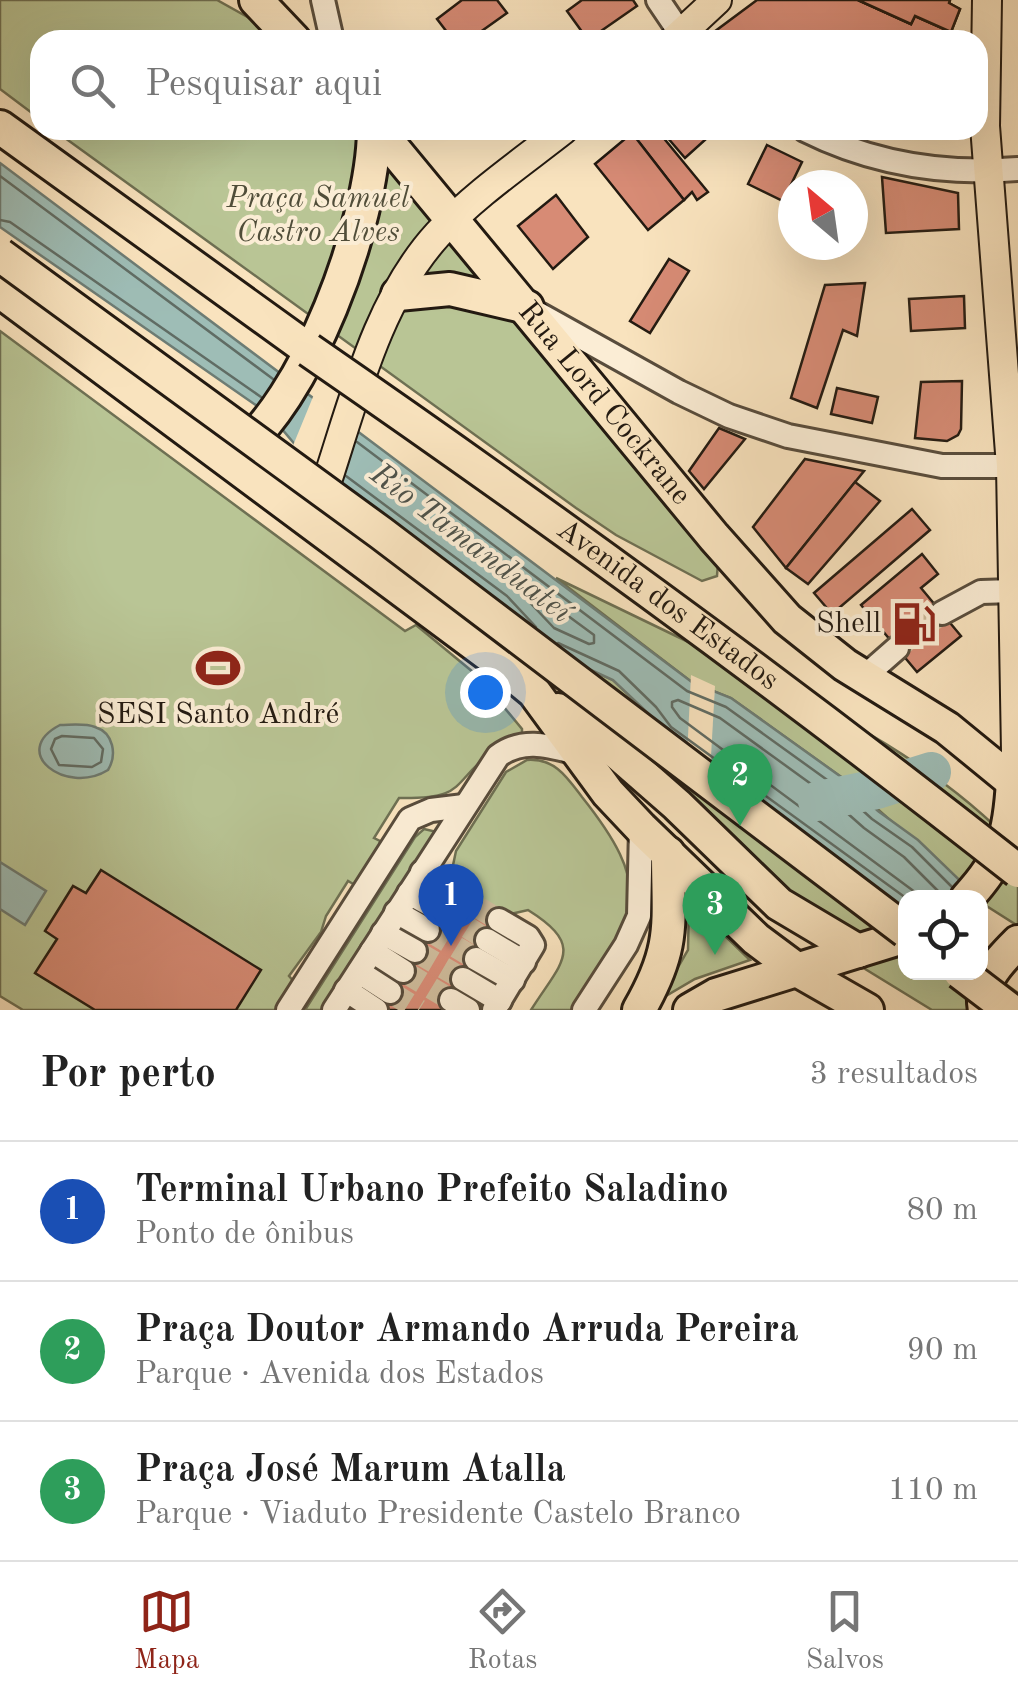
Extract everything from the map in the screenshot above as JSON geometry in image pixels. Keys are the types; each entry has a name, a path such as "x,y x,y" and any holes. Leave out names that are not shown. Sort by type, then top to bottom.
{"highway":[{"path":"256,0 284,30"},
{"name":"Avenida dos Estados","path":"0,127 830,723 1006,867"},
{"path":"227,460 260,432 318,341 367,198 375,140"},
{"name":"Rua Lord Cockrane","path":"385,140 714,537 787,619 854,671"},
{"path":"0,256 381,533 898,928"},
{"path":"398,294 450,290 527,307"},
{"path":"0,291 407,596 461,632 612,749 677,805 779,904 858,951"},
{"path":"854,671 947,728 1016,784 1006,867 977,890"},
{"path":"534,692 608,792 756,939 799,971 867,1010"},
{"path":"947,728 972,760 1010,828"},
{"path":"639,1010 661,970 667,950 668,853"},
{"path":"690,1010 716,995 898,937"},
{"path":"988,964 1018,942"},
{"path":"980,980 985,1010"},
{"path":"982,980 1010,1010"}],"main road":[{"path":"688,30 717,0"},
{"path":"987,0 987,30"},
{"path":"312,523 361,374 398,294 435,238 453,219 551,140"},
{"path":"986,140 1014,466 1016,784"}],"street":[{"path":"323,0 330,30"},
{"path":"658,0 675,30"},
{"path":"831,140 886,160 924,167 1018,169"},
{"path":"527,307 679,392 757,426 788,436 942,466 1014,466"},
{"path":"942,612 981,592 1013,591"},
{"path":"854,671 897,648"},
{"path":"383,1001 346,991 488,769 506,750 538,744 578,752"},
{"path":"288,1010 410,819 430,810 464,806"},
{"path":"584,1010 626,945 639,916 642,828"},
{"path":"409,892 440,911 409,892"},
{"path":"377,942 409,961"},
{"path":"489,946 533,945 497,1005"},
{"path":"489,946 518,971"},
{"path":"489,946 497,1005"}],"green space":[{"path":"0,0 217,0 251,19 261,30 30,30 30,112 0,89"},
{"name":"Praça Samuel Castro Alves","path":"68,140 365,140 718,562 717,576 702,581 616,535"},
{"name":"SESI Santo André","path":"0,331 405,631 416,625 479,677 522,729 522,734 497,748 455,788 436,796 399,798 374,838 380,841 378,858 355,885 348,881 326,916 321,932 289,976 295,983 278,1010 23,1010 0,996"},
{"path":"556,578 812,703 886,744 955,792 1018,849 1018,926 988,907 988,890 968,890 844,779 731,698 693,683"},
{"path":"541,647 613,680 664,734 898,906 898,980 988,980 988,971 1018,993 1018,1010 932,1010 857,964 674,807"},
{"path":"527,760 553,766 571,782 606,830 622,858 629,882 623,926 573,1010 531,1010 563,956 558,934 528,910 502,916 463,891 452,870 456,851 506,772"},
{"path":"424,829 437,832 326,1010 305,1010 415,837"},
{"path":"689,901 750,960 695,979 659,1000 688,950"}],"water":[{"name":"Rio Tamanduateí","path":"0,163 693,683 731,698 844,779 878,811 918,840 970,890 898,890 898,906 664,734 613,680 541,647 309,461 270,415 0,227"},
{"path":"60,725 91,726 106,734 113,751 108,770 92,777 75,778 49,767 41,758 40,747 45,736"},
{"path":"0,862 46,891 25,925 0,909"}],"pier":[{"path":"315,392 351,419 334,486 292,448"},
{"path":"691,675 715,686 710,774 687,757"}],"building":[{"path":"462,0 497,0 507,13 483,30 445,30 437,19"},
{"path":"582,0 633,0 637,6 602,30 581,30 567,11"},
{"path":"757,0 858,0 911,24 915,16 946,30 717,30"},
{"path":"858,0 950,0 960,9 952,30 915,16 911,24"},
{"path":"858,0 950,0 960,9 952,30 915,16 911,24"},
{"path":"624,140 637,140 684,200 648,230 595,164"},
{"path":"637,140 665,140 708,192 697,200 692,192 684,200"},
{"path":"670,140 705,140 685,158"},
{"path":"767,145 802,162 798,170 778,170 778,199 748,184"},
{"path":"882,177 958,193 959,229 886,233"},
{"path":"556,195 588,237 553,269 518,226"},
{"path":"669,259 689,271 650,333 630,321"},
{"path":"865,283 857,336 843,330 817,408 791,398 825,285"},
{"path":"964,296 965,328 911,331 909,299"},
{"path":"962,381 958,435 947,441 915,438 921,382"},
{"path":"837,388 878,397 872,423 831,414"},
{"path":"719,428 745,439 704,489 689,471"},
{"path":"805,459 864,471 786,568 753,527"},
{"path":"855,482 880,501 808,584 786,568"},
{"path":"912,509 930,530 832,614 814,593"},
{"name":"Shell","path":"922,554 938,574 921,588 961,636 917,672 861,605"},
{"path":"101,870 261,970 236,1010 95,1010 35,973 57,939 45,931 73,886 86,893"},
{"path":"454,887 502,916 444,1010 379,1010"}],"waterway":[{"path":"818,801 877,789 931,772"}],"tunnel":[{"path":"897,648 942,613"},
{"path":"451,891 499,920"},
{"path":"440,910 487,940"},
{"path":"428,930 476,959"},
{"path":"415,951 463,979"},
{"path":"403,971 451,1000"},
{"path":"390,992 419,1010"}],"place":[{"name":"Shell","path":"914,624"},
{"name":"SESI Santo André","path":"218,668"},
{"name":"Praça Doutor Armando Arruda Pereira","path":"740,826"},
{"name":"Terminal Urbano Prefeito Saladino","path":"451,946"},
{"name":"Praça José Marum Atalla","path":"715,955"}]}
